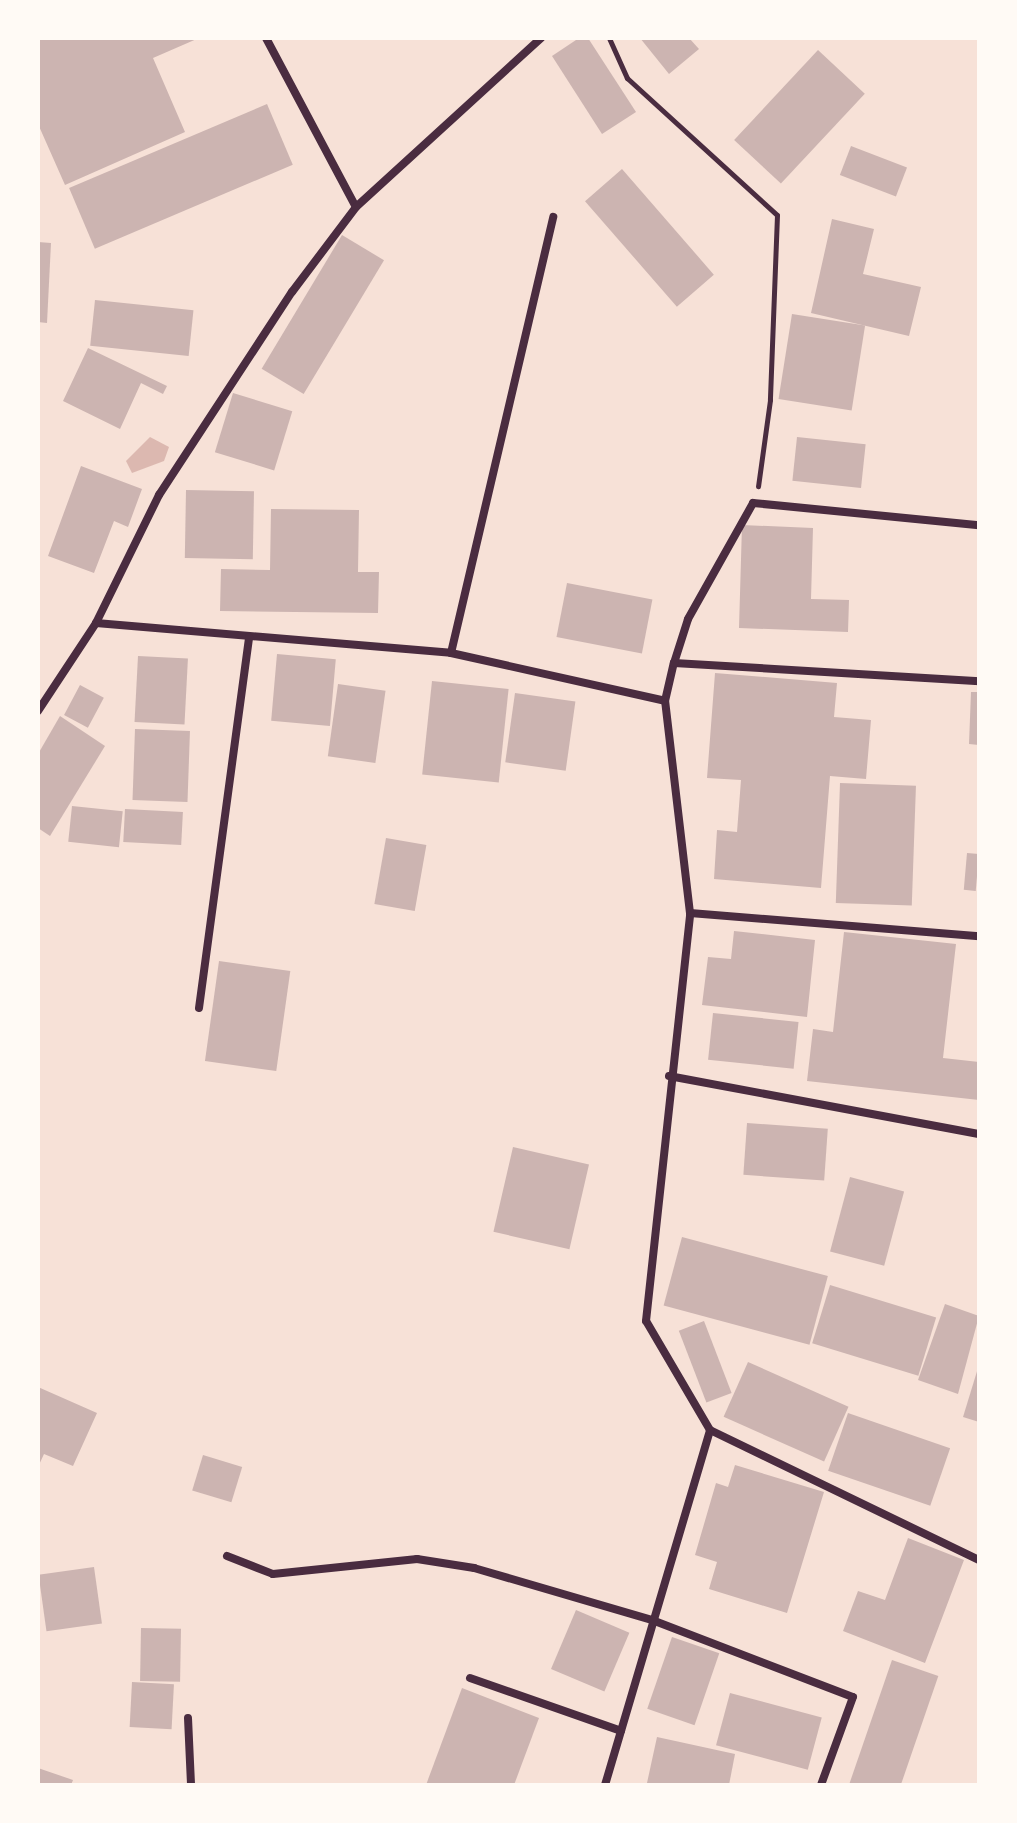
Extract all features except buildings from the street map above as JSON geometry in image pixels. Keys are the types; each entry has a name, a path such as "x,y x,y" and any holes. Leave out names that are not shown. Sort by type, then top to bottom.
{"street":[{"path":"266,38 356,207"},
{"path":"38,711 96,623 159,495 292,292 356,207 541,38"},
{"path":"451,653 553,217"},
{"path":"979,525 753,503 688,619 665,701 690,913 669,1076 646,1321 710,1430 979,1560"},
{"path":"96,623 451,653 665,701"},
{"path":"199,1008 249,637"},
{"path":"674,663 979,681"},
{"path":"690,913 979,936"},
{"path":"669,1076 979,1134"},
{"path":"605,1785 710,1430"},
{"path":"227,1556 273,1574 417,1559 474,1568 652,1620 853,1697 821,1785"},
{"path":"470,1678 621,1731"},
{"path":"188,1718 191,1785"}],"path":[{"path":"609,38 627,78 777,215 770,400 753,503"}],"shaded area":[{"path":"150,437 169,447 164,461 132,473 126,461"}]}
